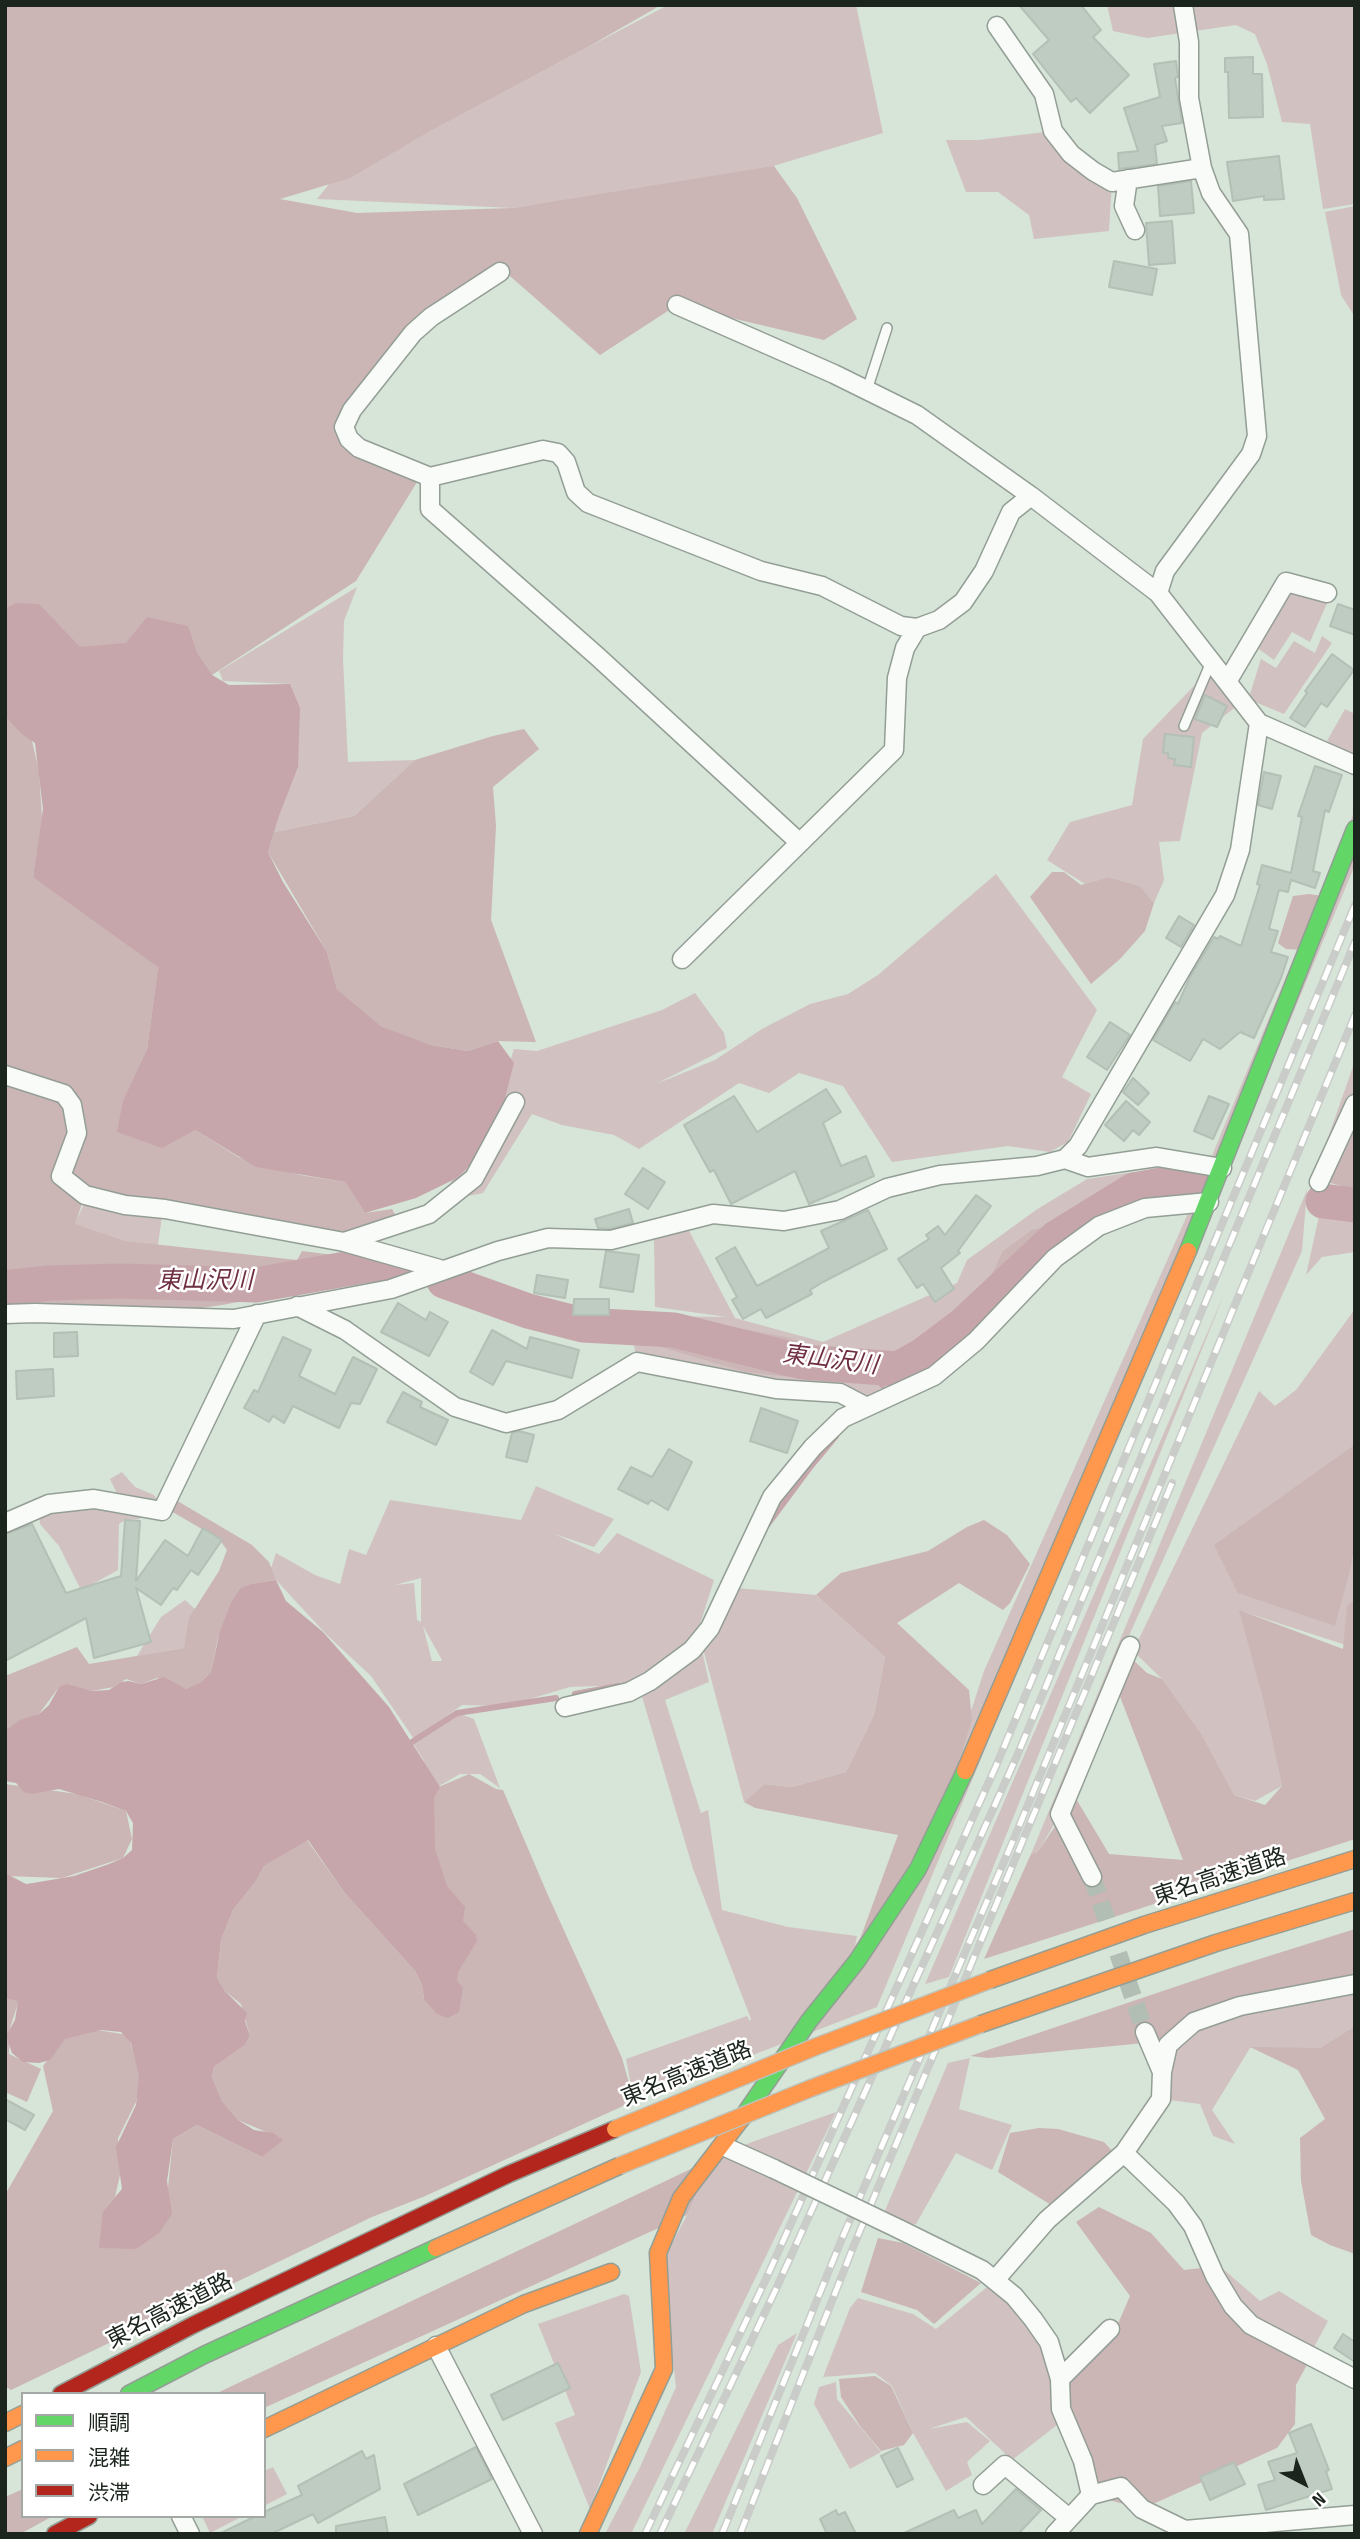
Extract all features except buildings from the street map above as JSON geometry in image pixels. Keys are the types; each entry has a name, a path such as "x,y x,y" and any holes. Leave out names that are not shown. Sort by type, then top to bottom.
{"main road":[{"path":"588,2534 664,2369 658,2253 681,2199 723,2146 808,2021 857,1961 918,1869 968,1765 1209,1202 1355,829"},
{"name":"東名高速道路","path":"65,2392 205,2319 509,2174 615,2129 815,2047 990,1980 1144,1926 1355,1859"},
{"path":"133,2392 204,2355 440,2246 619,2166 809,2089 981,2024 1216,1942 1355,1901"},
{"path":"266,2428 524,2304 611,2272"},
{"path":"5,2423 21,2415"},
{"path":"5,2458 21,2450"},
{"path":"55,2534 85,2518"}],"street":[{"path":"1157,593 1165,571 1251,454 1257,436 1239,234 1211,193 1202,168 1189,98 1189,42 1183,5"},
{"path":"997,26 1044,94 1053,131 1071,154 1112,182 1202,168"},
{"path":"1128,179 1124,206 1135,230"},
{"path":"500,272 431,317 413,333 352,410 344,427 349,439 359,448 430,477 543,450 558,453 566,463 576,492 587,503 761,571 822,586 901,626 917,628 939,620 963,602 984,571 1011,512 1031,496"},
{"path":"677,305 917,415 1031,496 1157,593 1259,723 1355,765"},
{"path":"430,477 430,509 800,843"},
{"path":"1227,682 1286,582 1327,593"},
{"path":"682,959 894,750 897,678 905,648 917,628"},
{"path":"5,1314 234,1319 391,1289 498,1251 548,1238 611,1240 713,1213 784,1221 840,1210 887,1188 940,1175 1037,1166 1065,1159 1078,1146 1225,895 1240,850 1259,723"},
{"path":"5,1075 64,1094 72,1105 77,1133 61,1176 85,1195 125,1205 165,1209 344,1242 443,1270"},
{"path":"344,1242 429,1214 474,1178 515,1102"},
{"path":"1319,1182 1355,1104"},
{"path":"1065,1159 1088,1167 1157,1157 1222,1168"},
{"path":"565,1707 629,1692 650,1681 692,1650 710,1628 772,1497 813,1447 843,1418 934,1376 976,1341 1055,1258 1099,1226 1145,1208 1209,1202"},
{"path":"297,1306 345,1331 455,1407 506,1423 558,1410 637,1362 776,1389 839,1393 867,1407"},
{"path":"5,1523 49,1504 94,1499 162,1511 257,1314"},
{"path":"1091,1877 1060,1814 1130,1646"},
{"path":"995,2280 1047,2220 1124,2153 1161,2099 1162,2072 1168,2045 1194,2022 1240,2006 1355,1984"},
{"path":"1145,2032 1162,2072"},
{"path":"723,2146 982,2270 1014,2296 1049,2342 1059,2379 1061,2409 1083,2460 1091,2495"},
{"path":"1124,2153 1176,2203 1193,2226 1215,2276 1233,2305 1251,2325 1355,2379"},
{"path":"1059,2379 1110,2329"},
{"path":"436,2346 533,2534"},
{"path":"983,2486 1005,2465 1069,2518"},
{"path":"1055,2534 1091,2495 1121,2487 1142,2509 1185,2530 1355,2515"},
{"path":"182,2518 190,2534"}],"lane":[{"path":"867,390 887,328"},
{"path":"1184,726 1211,662"}],"shaded area":[{"path":"5,5 661,5 430,131 350,178 280,199 357,213 513,208 774,166 797,198 857,319 824,340 677,305 600,355 502,269 428,319 344,427 361,455 422,474 356,581 212,675 5,632"},
{"path":"668,5 856,5 883,133 750,173 513,208 317,199 330,183"},
{"path":"1107,5 1355,5 1355,204 1323,209 1310,124 1282,122 1267,64 1255,34 1236,25 1147,38 1113,31"},
{"path":"1053,131 1112,182 1109,231 1034,239 1029,215 998,192 966,192 946,140 979,140"},
{"path":"1355,206 1355,317 1341,295 1325,212"},
{"path":"357,587 344,621 348,762 415,760 354,816 274,832 280,813 290,684 223,681 219,671"},
{"path":"1288,588 1328,601 1310,642 1292,632 1274,660 1256,647"},
{"path":"16,603 39,604 80,647 126,643 147,617 188,626 197,653 212,675 229,685 290,684 300,708 298,767 268,852 283,882 327,952 337,989 382,1027 431,1045 468,1051 498,1041 514,1063 494,1141 457,1178 416,1198 365,1213 345,1182 256,1167 195,1130 162,1148 117,1132 123,1101 147,1050 158,967 33,877 43,809 35,743 5,716 5,609"},
{"path":"1322,636 1332,643 1284,714 1255,702 1250,694 1261,659 1276,668 1294,641 1315,653"},
{"path":"1214,665 1242,702 1202,733 1180,841 1159,842 1164,880 1154,903 1140,886 1109,877 1085,884 1047,860 1070,822 1132,805 1143,739"},
{"path":"5,706 25,711 39,771 42,818 33,877 108,910 158,967 147,1050 195,1130 240,1158 300,1175 345,1182 365,1213 392,1209 402,1227 342,1242 85,1195 75,1224 126,1241 297,1260 302,1251 404,1264 398,1272 222,1305 146,1316 5,1316 5,1080 64,1094 25,1071 5,1070"},
{"path":"1345,709 1355,714 1355,757 1327,741"},
{"path":"524,729 539,749 493,787 496,826 491,920 536,1042 498,1041 468,1051 431,1045 384,1029 337,989 327,952 268,852 274,832 354,816 415,760"},
{"path":"1355,810 1355,865 877,2007 634,2101 626,2059 747,2016 750,2021 751,2019 693,1869 641,1693 701,1646 709,1682 665,1700 701,1813 708,1810 722,1910 788,1927 857,1936 855,1946 940,1807 984,1671 1194,1200 1099,1226 934,1376 867,1407 637,1362 630,1322 646,1316 727,1317 655,1307 654,1239 687,1227 735,1318 823,1342 957,1283 967,1260 1036,1210 1087,1179 1134,1172 1204,1175"},
{"path":"1052,872 1064,872 1081,885 1109,877 1140,886 1154,903 1145,931 1120,959 1091,984 1030,897"},
{"path":"996,874 1097,1010 1062,1077 1091,1094 1068,1142 1050,1152 1008,1146 892,1162 843,1086 799,1073 769,1093 739,1083 639,1149 614,1135 562,1125 532,1114 483,1193 453,1199 451,1180 492,1117 514,1049 537,1051 662,1010 695,993 724,1033 727,1048 656,1084 715,1060 762,1029 810,1004 848,994 878,975"},
{"path":"1293,896 1323,896 1302,950 1286,949 1278,943"},
{"path":"1355,1061 1355,1097 1330,1150 1324,1149"},
{"path":"1355,1126 1355,1190 1324,1181"},
{"path":"1204,1177 1192,1187 1136,1198 970,1318 1003,1251 1032,1230 1060,1223 1128,1186 1159,1178"},
{"path":"1326,1184 1355,1189 1355,1252 1322,1257 1306,1275"},
{"path":"1307,1190 1302,1251 1123,1649 1061,1812 1037,1854 1031,1854"},
{"path":"89,1195 163,1209 158,1245 126,1241 74,1224"},
{"path":"1225,1292 949,1977 925,1984"},
{"path":"1355,1309 1355,1444 1214,1546 1335,1625 1355,1545 1355,1648 1244,1612 1282,1786 1255,1801 1234,1795 1162,1679 1133,1651 1259,1391 1275,1406 1296,1390"},
{"path":"705,1322 786,1337 824,1349 832,1382 746,1372 654,1345 643,1332"},
{"path":"1355,1444 1355,1545 1335,1626 1238,1593 1214,1545"},
{"path":"122,1472 135,1487 154,1495 159,1502 139,1519 125,1520 119,1524 118,1570 80,1588 59,1546 40,1524 39,1513 122,1504 110,1479"},
{"path":"536,1486 614,1519 594,1547 554,1534 599,1554 617,1533 714,1580 695,1640 624,1685 570,1687 506,1706 462,1705 414,1739 371,1676 326,1634 276,1580 271,1568 276,1553 315,1575 340,1584 349,1549 366,1555 390,1500 521,1520","holes":["421,1578 421,1622 417,1620 414,1583 395,1585","423,1626 442,1660 441,1661 432,1661"]},
{"path":"174,1499 252,1545 269,1562 276,1580 251,1584 218,1638 211,1672 201,1682 186,1689 157,1678 141,1684 126,1679 114,1687 91,1691 59,1687 39,1714 5,1732 5,1676 77,1647 89,1664 184,1648 189,1618 219,1571 227,1550 219,1539 164,1507"},
{"path":"984,1520 1007,1535 1030,1564 1010,1603 1003,1610 959,1583 897,1623 969,1690 972,1720 957,1767 926,1839 859,1942 898,1835 755,1808 744,1802 764,1784 792,1787 846,1772 874,1715 885,1657 816,1595 841,1573 928,1551 967,1527"},
{"path":"276,1580 286,1601 323,1632 389,1707 440,1787 434,1798 435,1849 447,1886 465,1907 463,1921 476,1935 477,1941 458,1972 457,1981 463,1988 459,2012 448,2018 437,2014 424,1999 422,1985 415,1971 344,1892 308,1840 264,1866 233,1910 221,1940 217,1978 225,1991 247,2013 245,2021 250,2036 245,2045 214,2067 212,2077 222,2101 238,2120 254,2130 273,2133 283,2140 262,2157 197,2125 173,2139 167,2181 172,2214 159,2233 136,2249 99,2248 103,2211 122,2189 116,2147 136,2105 139,2076 131,2043 121,2032 101,2030 65,2039 50,2060 39,2063 23,2062 12,2053 6,2036 15,2020 18,2001 5,1998 5,1873 26,1884 74,1876 109,1864 123,1858 132,1850 133,1823 126,1811 102,1802 59,1789 32,1794 24,1792 16,1783 5,1781 5,1731 20,1720 39,1714 49,1705 59,1687 67,1684 91,1691 109,1690 121,1682 141,1684 164,1677 186,1689 201,1682 211,1672 220,1631 231,1603 240,1589 251,1584"},
{"path":"737,1588 816,1595 885,1657 874,1715 846,1772 792,1787 764,1784 744,1802 702,1645 726,1617"},
{"path":"185,1600 195,1609 184,1648 137,1656 161,1617"},
{"path":"1355,1600 1355,1839 984,1959 1031,1854 1037,1853 1075,1797 1109,1854 1183,1860 1119,1694 1132,1659 1147,1673 1162,1679 1201,1734 1234,1795 1265,1805 1282,1786 1262,1695 1239,1610 1343,1649 1347,1606"},
{"path":"457,1713 474,1719 500,1788 480,1774 460,1774 434,1789 423,1759 412,1742"},
{"path":"469,1774 503,1790 622,2058 634,2101 423,2197 372,2217 11,2390 5,2386 5,2195 53,2111 43,2066 64,2039 97,2030 128,2035 141,2077 136,2102 118,2138 120,2175 115,2197 103,2211 164,2226 173,2139 197,2125 262,2157 280,2138 238,2120 222,2101 212,2077 214,2067 245,2045 250,2036 241,2004 225,1991 217,1978 221,1940 233,1910 264,1866 307,1840 344,1892 415,1971 422,1985 424,1999 425,1863 434,1789"},
{"path":"5,1784 77,1794 126,1811 132,1839 123,1858 62,1878 5,1876"},
{"path":"1355,1929 1355,1989 1247,1999 1165,2041 988,2058 970,2056 1234,1967"},
{"path":"1355,1990 1355,2026 1320,2048 1250,2048 1212,2110 1235,2144 1213,2136 1200,2104 1161,2099 1168,2045 1197,2024"},
{"path":"5,1998 19,2000 10,2028 9,2054 41,2069 27,2102 5,2092"},
{"path":"1355,2026 1355,2254 1311,2235 1301,2181 1300,2138 1325,2119 1298,2070 1250,2047 1320,2048"},
{"path":"970,2058 959,2109 1012,2125 992,2170 956,2153 916,2224 909,2225 884,2213 948,2063"},
{"path":"836,2112 631,2534 605,2534 640,2467 676,2387 662,2262 712,2159"},
{"path":"1039,2128 1058,2129 1104,2142 1116,2155 1056,2208 998,2172 1010,2133"},
{"path":"712,2159 687,2215 266,2407 266,2392 219,2392"},
{"path":"1099,2207 1151,2233 1184,2270 1210,2267 1228,2304 1310,2359 1296,2385 1295,2424 1277,2448 1142,2509 1091,2495 1060,2379 1114,2333 1130,2296 1076,2222"},
{"path":"878,2238 903,2243 981,2283 934,2324 917,2310 861,2292"},
{"path":"1215,2262 1260,2301 1279,2291 1328,2321 1312,2351 1251,2319"},
{"path":"987,2287 1022,2309 1041,2342 1066,2418 1012,2460 966,2417 929,2429 967,2422 990,2441 967,2462 972,2475 946,2491 913,2433 892,2386 875,2373 823,2377 850,2308 858,2298 913,2314 936,2329"},
{"path":"624,2294 629,2296 641,2372 590,2509 555,2423 575,2415 538,2324"},
{"path":"797,2333 712,2534 684,2534 778,2345"},
{"path":"875,2376 891,2386 913,2433 904,2445 881,2451 841,2397 839,2379"},
{"path":"836,2382 837,2399 881,2452 850,2469 814,2404 819,2387"},
{"path":"273,2467 287,2494 266,2505 266,2470"},
{"path":"21,2490 21,2518 49,2518 20,2534 5,2534 5,2497"},
{"path":"203,2518 239,2518 210,2533"}],"waterway":[{"name":"東山沢川","path":"444,1281 528,1311 583,1325 674,1330 803,1362 898,1369 923,1355 963,1325 1056,1238 1134,1190 1206,1180"},
{"name":"東山沢川","path":"1323,1201 1355,1205"},
{"name":"東山沢川","path":"5,1288 49,1283 121,1281 256,1285 374,1264 403,1269"},
{"path":"882,1385 898,1369"},
{"path":"768,1524 836,1436"},
{"path":"575,1694 618,1686"},
{"path":"412,1742 457,1713 556,1698"}],"tunnel":[{"path":"1092,1877 1145,2032"}],"railway":[{"path":"645,2534 766,2279 996,1766 1355,905"},
{"path":"660,2534 776,2289 1017,1756 1355,942"},
{"path":"722,2534 841,2241 1015,1836 1355,1015"},
{"path":"740,2534 854,2245 1172,1483"}],"traffic: fast":[{"path":"1188,1251 1355,829"},
{"path":"742,2118 809,2021 857,1961 918,1869 965,1771"},
{"path":"133,2392 204,2355 436,2248"}],"traffic: slow":[{"path":"965,1771 1188,1251"},
{"path":"990,1980 1144,1925 1355,1859"},
{"path":"981,2024 1216,1943 1355,1901"},
{"path":"615,2129 815,2047 990,1980"},
{"path":"619,2166 809,2089 981,2024"},
{"path":"588,2534 664,2369 658,2253 681,2198 742,2118"},
{"path":"436,2248 619,2166"},
{"path":"266,2428 524,2304 611,2272"},
{"path":"5,2423 21,2415"},
{"path":"5,2458 21,2450"}],"traffic: jam":[{"path":"65,2392 193,2325 509,2174 615,2129"},
{"path":"55,2534 85,2518"}]}
